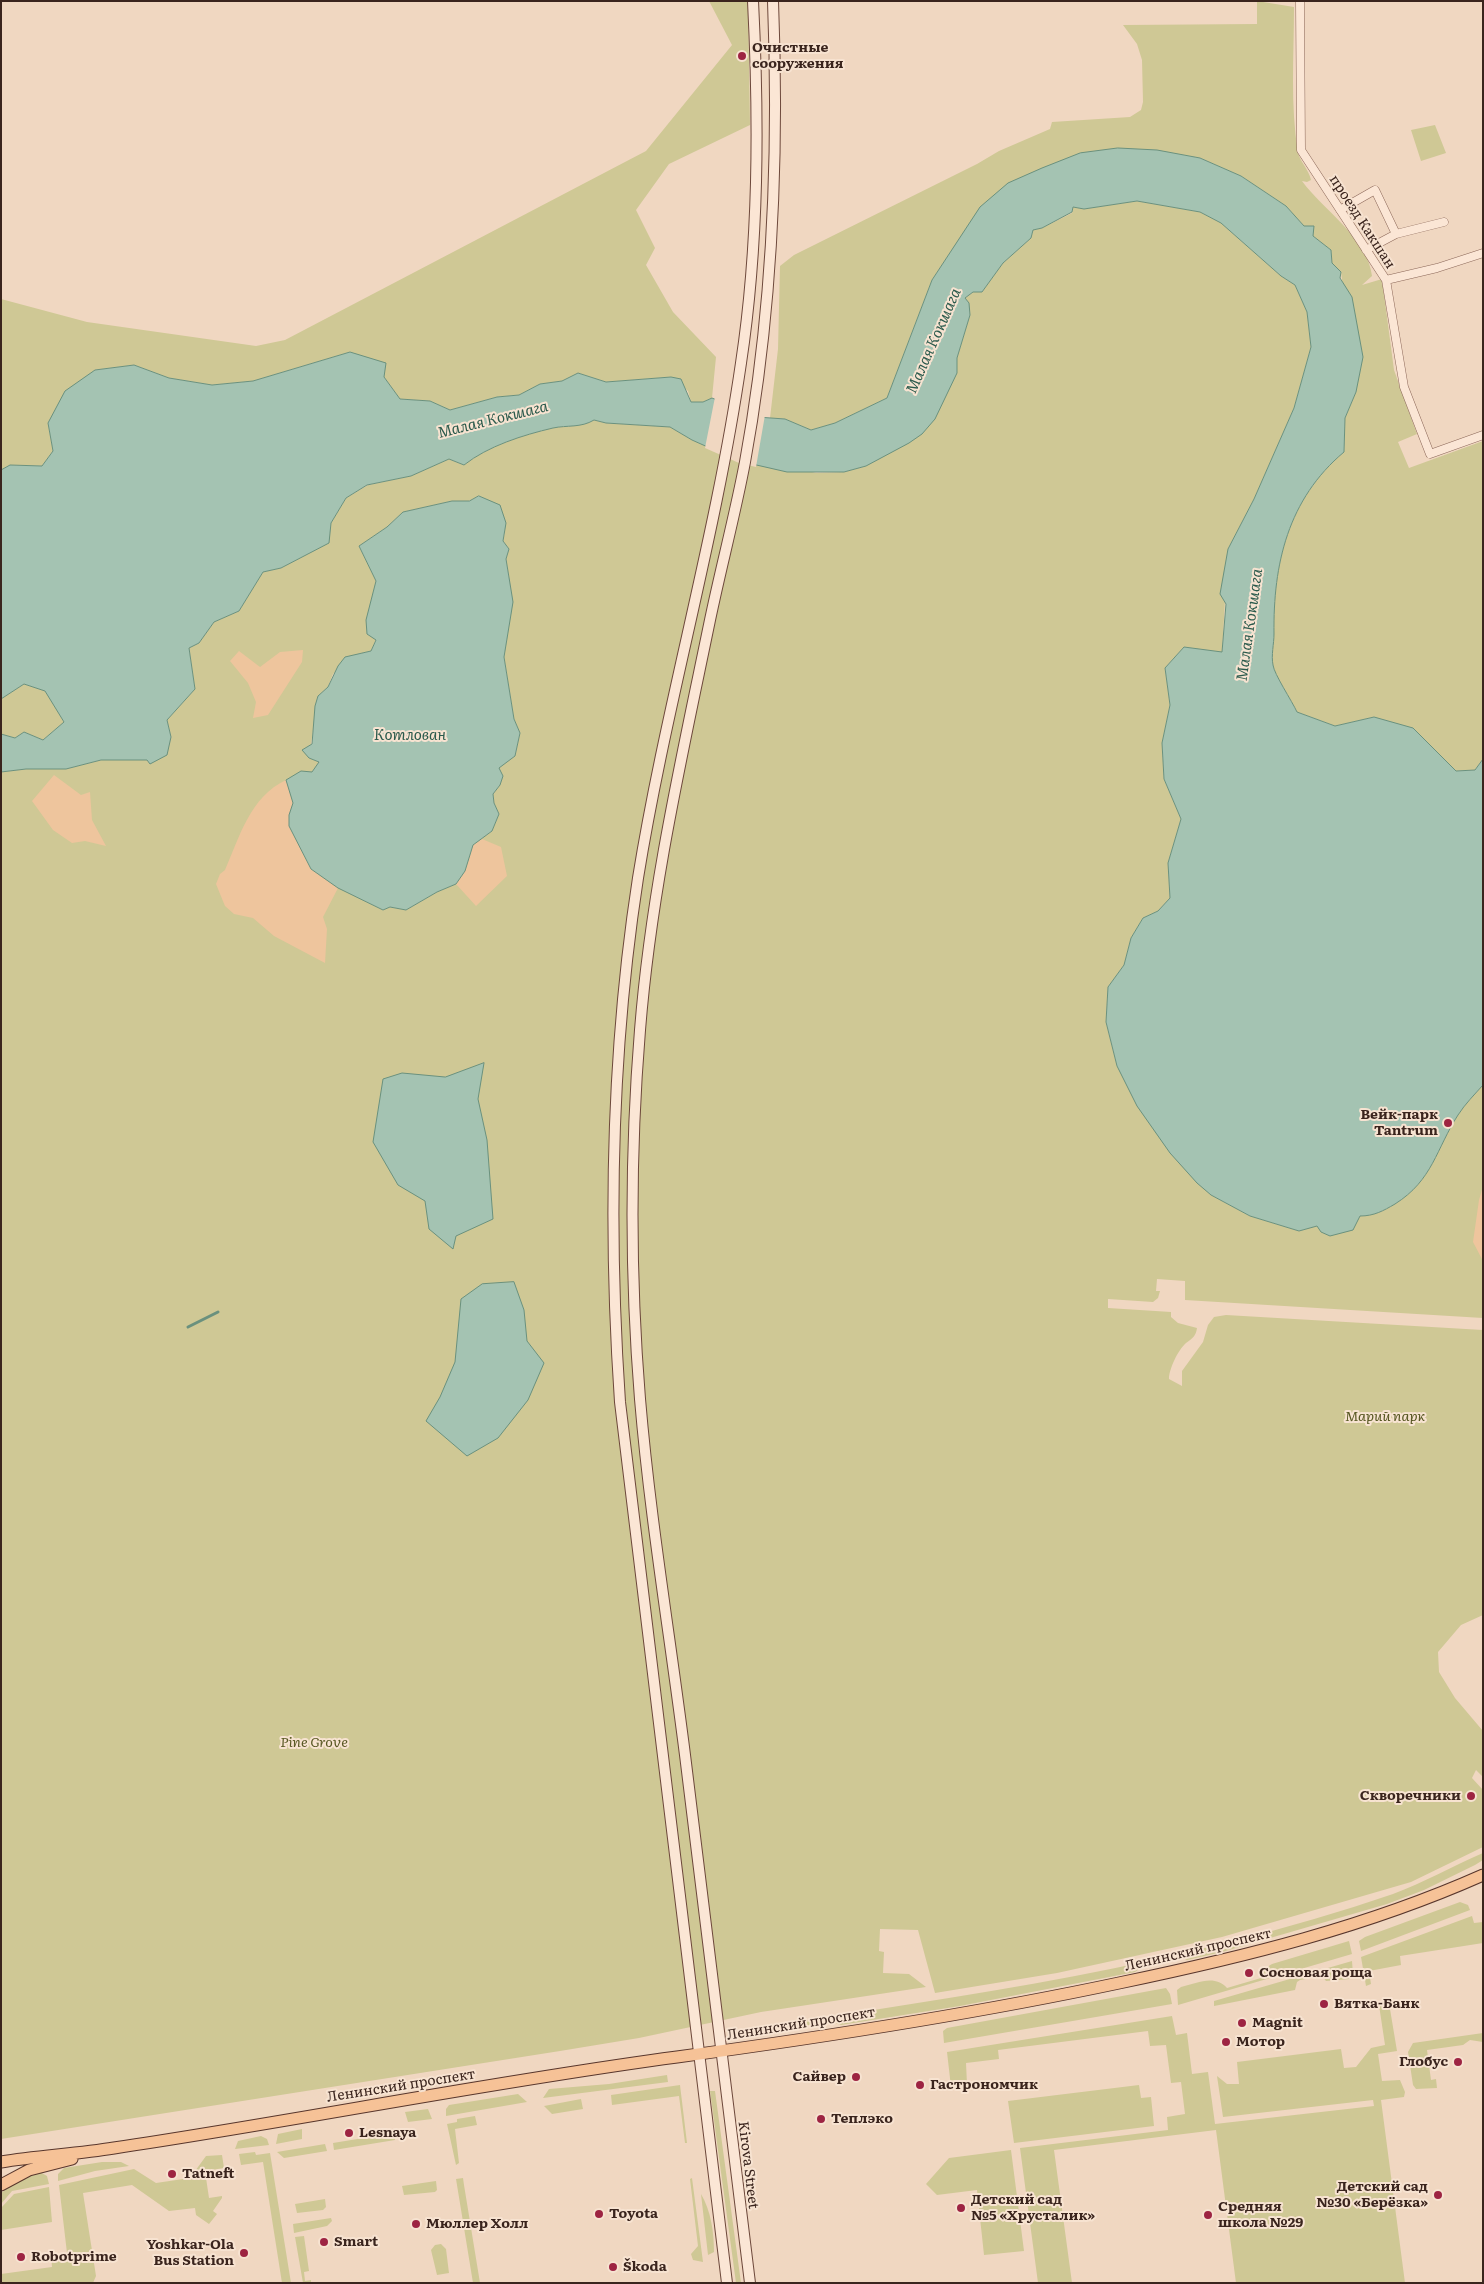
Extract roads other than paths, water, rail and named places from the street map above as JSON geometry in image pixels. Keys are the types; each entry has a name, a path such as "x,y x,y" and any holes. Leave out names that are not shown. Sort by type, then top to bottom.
{"main road":[{"path":"727,2283 698,2055 666,1765 620,1402 615,1321 612,1210 617,1070 631,930 650,807 726,457 747,319 756,138 753,1"},
{"name":"Kirova Street","path":"750,2283 720,2052 686,1760 648,1486 635,1329 631,1209 640,1029 651,931 671,810 709,622 744,468 761,365 771,257 775,138 773,1"},
{"name":"Ленинский проспект","path":"1,2162 111,2149 934,2019 1208,1964 1352,1926 1388,1914 1483,1875"},
{"name":"Ленинский проспект","path":"1,2185 29,2170 111,2149"}],"street":[{"name":"проезд Какшан","path":"1300,1 1301,150 1386,280 1404,387 1430,454 1483,435"},
{"path":"1340,210 1374,190 1396,234"},
{"path":"1366,250 1396,234 1444,222"},
{"path":"1386,280 1437,268 1483,253"}],"water":[{"name":"Малая Кокшага","path":"1118,148 1157,150 1200,158 1241,176 1286,206 1304,226 1314,226 1313,236 1331,250 1332,263 1341,272 1340,278 1352,297 1363,357 1356,392 1345,418 1344,452 1325,470 1309,490 1297,512 1281,558 1277,583 1274,608 1273,665 1276,675 1297,712 1335,726 1374,717 1413,728 1456,771 1475,770 1483,759 1483,1085 1458,1115 1418,1185 1408,1195 1386,1209 1374,1214 1360,1216 1353,1230 1330,1236 1321,1232 1317,1226 1299,1231 1250,1216 1211,1195 1197,1183 1170,1153 1137,1106 1117,1066 1106,1022 1108,987 1124,965 1131,938 1143,918 1158,911 1170,898 1168,863 1181,819 1164,779 1162,743 1170,705 1165,668 1184,647 1222,652 1226,604 1220,594 1228,549 1254,499 1294,408 1311,347 1307,312 1295,285 1281,276 1221,223 1200,212 1137,201 1084,209 1073,207 1072,212 1042,228 1033,230 1031,238 1003,263 982,292 973,292 965,298 969,303 970,315 957,358 957,373 935,419 922,434 909,443 866,466 844,472 787,472 739,461 692,440 670,427 606,423 594,420 589,423 553,428 518,438 484,452 464,465 449,459 411,476 367,485 346,498 331,523 329,543 281,568 263,572 239,611 214,622 199,643 189,648 195,689 167,720 171,737 167,755 150,764 147,760 101,760 66,769 26,769 1,772 1,734 15,738 24,732 43,740 64,722 45,691 24,684 1,699 1,470 10,465 42,466 53,451 48,423 65,391 95,370 134,365 169,378 212,385 253,381 350,352 386,363 384,377 400,399 430,401 450,410 497,397 519,395 540,384 562,381 578,373 606,382 671,377 681,379 691,402 703,402 712,398 757,417 785,419 811,430 835,423 887,398 932,280 980,207 1008,183 1042,168 1080,153"},
{"name":"Котлован","path":"479,496 500,505 506,523 503,541 509,549 506,559 513,602 504,657 514,719 520,733 515,756 499,768 503,776 500,785 493,794 494,803 499,814 492,831 473,845 465,871 456,884 437,892 406,910 390,907 383,910 338,888 311,869 289,826 289,815 293,803 286,780 301,771 312,772 319,762 309,758 302,750 312,744 315,706 318,696 328,687 338,666 345,657 371,651 376,640 367,634 366,620 376,581 359,546 387,527 403,512 452,501 469,501"},
{"path":"484,1063 478,1099 487,1140 493,1219 456,1236 453,1249 429,1229 425,1201 398,1185 373,1142 383,1079 402,1073 445,1077"},
{"path":"514,1282 524,1310 527,1341 544,1363 528,1400 498,1438 467,1456 426,1421 440,1397 455,1362 461,1299 482,1284"}],"waterway":[{"path":"188,1327 218,1312"}],"place":[{"name":"Очистные сооружения","path":"742,56"},
{"name":"Вейк-парк Tantrum","path":"1448,1123"},
{"name":"Скворечники","path":"1471,1796"},
{"name":"Сосновая роща","path":"1249,1973"},
{"name":"Вятка-Банк","path":"1324,2004"},
{"name":"Magnit","path":"1242,2023"},
{"name":"Мотор","path":"1226,2042"},
{"name":"Глобус","path":"1458,2062"},
{"name":"Сайвер","path":"856,2077"},
{"name":"Гастрономчик","path":"920,2085"},
{"name":"Теплэко","path":"821,2119"},
{"name":"Lesnaya","path":"349,2133"},
{"name":"Tatneft","path":"172,2174"},
{"name":"Детский сад №30 «Берёзка»","path":"1438,2195"},
{"name":"Детский сад №5 «Хрусталик»","path":"961,2208"},
{"name":"Toyota","path":"599,2214"},
{"name":"Средняя школа №29","path":"1208,2215"},
{"name":"Мюллер Холл","path":"416,2224"},
{"name":"Smart","path":"324,2242"},
{"name":"Yoshkar-Ola Bus Station","path":"244,2253"},
{"name":"Robotprime","path":"21,2257"},
{"name":"Škoda","path":"613,2267"}],"park label":[{"name":"Марий парк","path":"1385,1417"},
{"name":"Pine Grove","path":"314,1743"}]}
